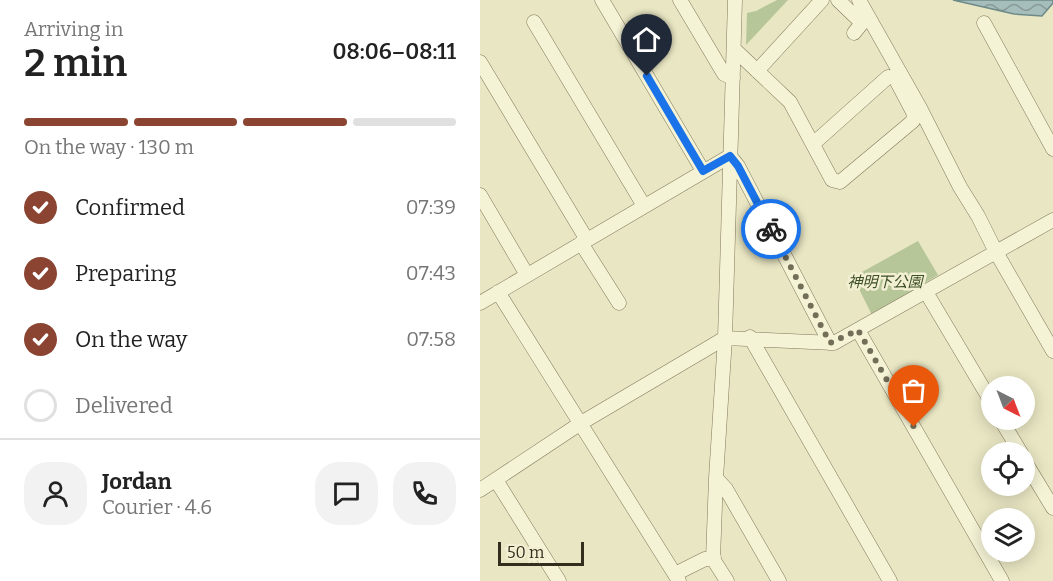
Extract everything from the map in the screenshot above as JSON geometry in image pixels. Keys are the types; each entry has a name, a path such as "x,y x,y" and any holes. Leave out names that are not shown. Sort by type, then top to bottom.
{"street":[{"path":"602,0 703,171"},
{"path":"680,0 724,74 733,78"},
{"path":"727,581 714,558 735,0"},
{"path":"757,71 822,0"},
{"path":"838,0 862,24 854,33"},
{"path":"859,0 920,108 960,187 1053,351"},
{"path":"534,22 644,206"},
{"path":"984,23 1053,149"},
{"path":"734,49 790,102 832,180 840,182 913,121 914,114 895,78 888,77 813,144"},
{"path":"480,62 619,303"},
{"path":"480,303 730,156"},
{"path":"730,156 738,166 830,343"},
{"path":"480,195 527,275"},
{"path":"480,490 581,423 724,338 830,343 858,330 1053,220"},
{"path":"498,292 677,577 705,559 714,558"},
{"path":"926,292 981,384"},
{"path":"858,330 1002,581"},
{"path":"750,338 890,581"},
{"path":"716,478 726,489 779,581"},
{"path":"1035,478 1053,508"},
{"path":"496,480 559,581"}],"green space":[{"path":"777,0 788,0 746,45 747,13"},
{"name":"神明下公園","path":"918,241 938,275 872,315 853,277"}],"water":[{"path":"953,0 1053,0 1053,3 1042,16 1014,14"}],"way so far":[{"path":"771,229 830,343 858,330 914,427"}],"route":[{"path":"647,76 703,171 730,156 738,166 771,229"}]}
